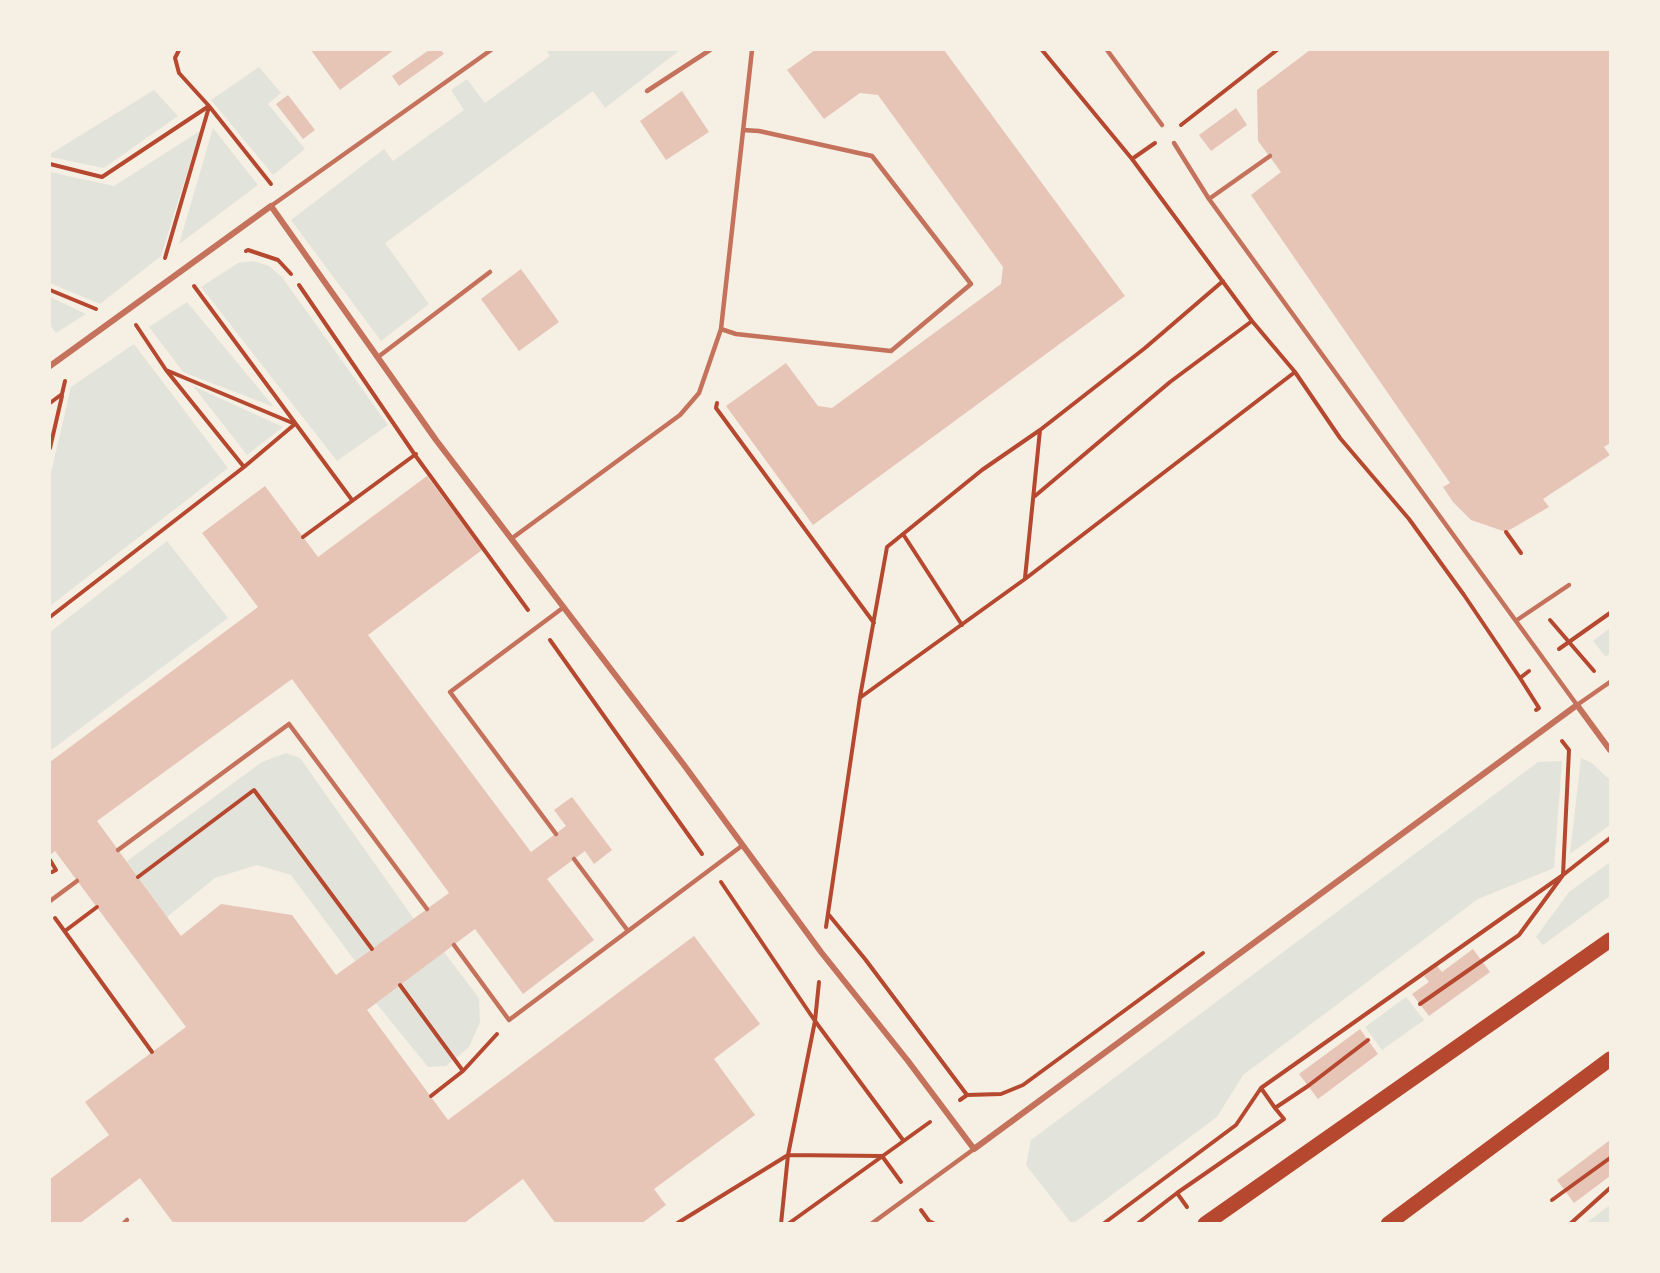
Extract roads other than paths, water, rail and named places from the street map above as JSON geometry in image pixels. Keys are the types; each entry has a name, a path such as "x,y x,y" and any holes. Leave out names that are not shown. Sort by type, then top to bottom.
{"main road":[{"path":"1205,1224 1611,940"},
{"path":"1388,1224 1611,1059"}],"street":[{"path":"50,366 271,206 436,440 743,845 821,952 908,1060 974,1149 1577,705 1611,750"}],"lane":[{"path":"271,206 491,50"},
{"path":"646,91 710,50"},
{"path":"511,539 680,414 699,393 721,329 752,50"},
{"path":"1107,50 1162,125"},
{"path":"721,329 736,334 891,351 971,284 872,156 759,131 743,130"},
{"path":"1174,143 1209,199 1577,705 1611,682"},
{"path":"1209,199 1270,156"},
{"path":"378,357 490,272"},
{"path":"1517,620 1569,585"},
{"path":"556,834 450,692 564,607"},
{"path":"118,850 289,723 427,909"},
{"path":"454,945 509,1020 743,845"},
{"path":"574,859 628,931"},
{"path":"50,901 77,881"},
{"path":"871,1224 974,1149"}]}
